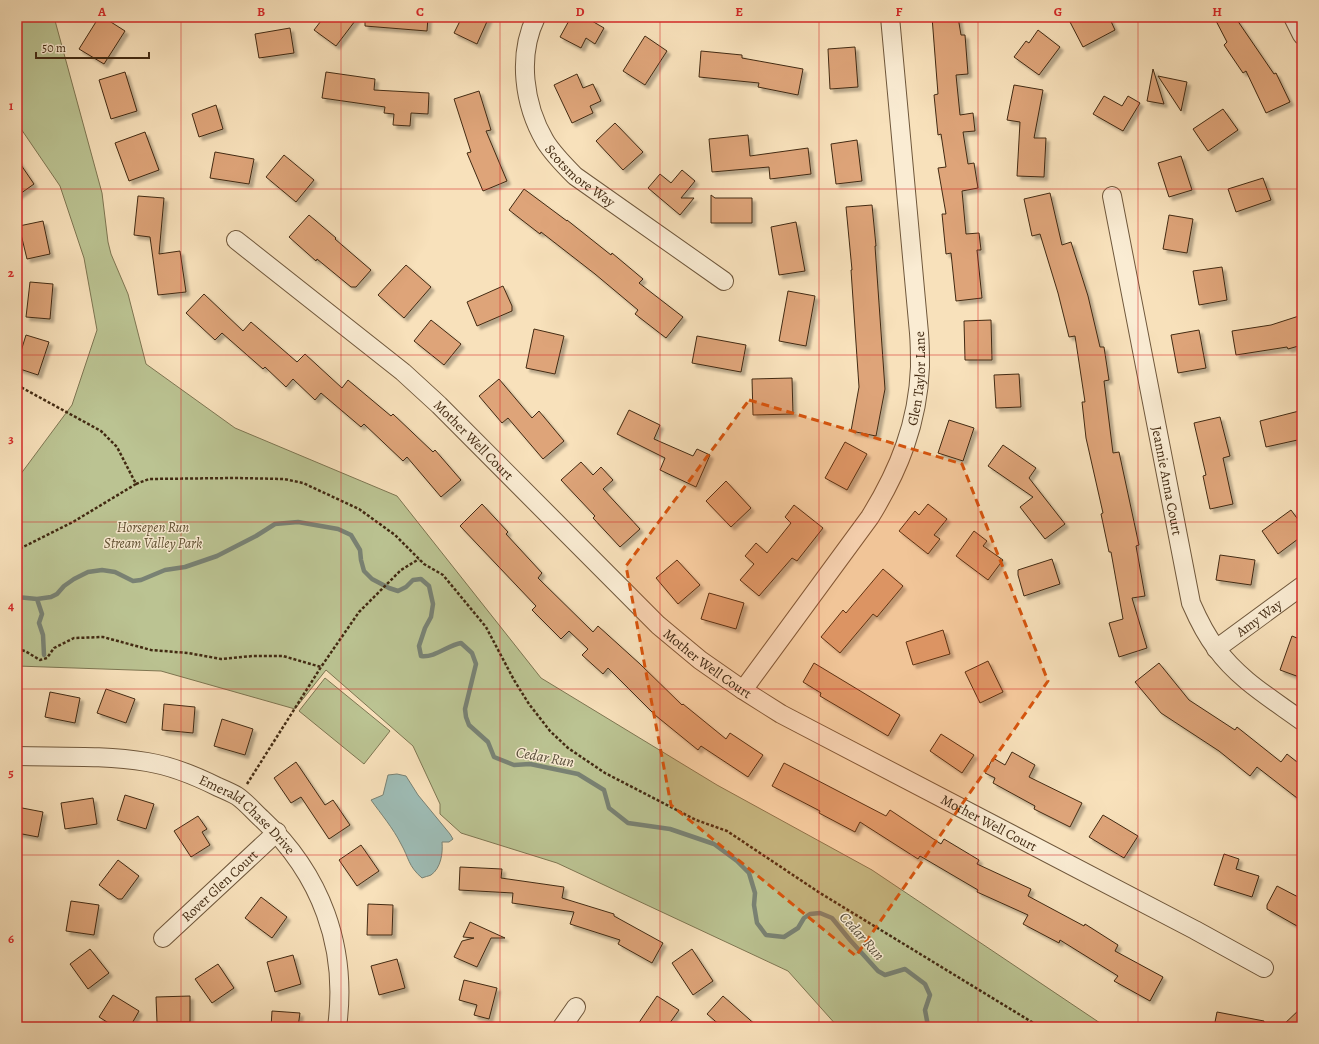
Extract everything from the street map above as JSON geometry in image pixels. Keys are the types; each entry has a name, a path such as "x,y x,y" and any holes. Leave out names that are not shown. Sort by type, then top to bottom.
{"street":[{"name":"Scotsmore Way","path":"536,17 528,42 525,67 528,98 535,121 545,142 559,161 575,176 724,281"},
{"name":"Glen Taylor Lane","path":"743,690 870,517 886,492 900,462 912,424 917,399 920,367 919,333 890,17"},
{"path":"1294,17 1302,35"},
{"name":"Jeannie Anna Court","path":"1112,196 1191,603 1203,628 1216,649 1234,669 1302,721"},
{"name":"Mother Well Court","path":"236,240 402,372 439,405 658,625 700,660 743,690 788,718 1181,923 1264,968"},
{"name":"Amy Way","path":"1216,649 1302,586"},
{"name":"Emerald Chase Drive","path":"17,756 99,758 148,762 176,769 206,781 238,797 276,832 296,857 310,879 325,911 334,938 339,973 337,1027"},
{"name":"Rover Glen Court","path":"163,938 276,832"},
{"path":"562,1027 576,1007"}],"path":[{"path":"17,385 101,431 117,447 136,484"},
{"path":"17,550 73,522 136,484 148,479 284,479 303,483 359,509 395,535 424,564 443,575 486,627 514,680 529,704 550,731 568,748 605,773 696,820 728,830 820,893 1040,1027"},
{"path":"238,797 321,667 359,612 401,570 419,559"},
{"path":"17,649 25,651 40,660 47,658 54,648 74,638 103,637 151,650 188,653 221,659 253,656 283,656 321,667"}],"highlighted area":[{"path":"749,400 962,464 1048,681 856,956 671,805 626,566"}],"green space":[{"name":"Horsepen Run Stream Valley Park","path":"17,17 54,17 102,193 108,242 111,254 128,294 146,364 235,428 397,496 541,678 717,785 872,870 1106,1027 838,1027 788,971 557,863 461,833 440,814 440,804 413,746 326,670 295,709 161,671 17,666 17,477 72,405 97,330 84,258 60,186 17,123"},
{"path":"325,678 390,731 364,764 299,711"}],"water":[{"path":"397,774 406,776 418,795 453,839 449,842 442,842 442,855 437,868 431,875 422,878 411,866 404,849 394,832 371,800 383,795 388,775"}],"building":[{"path":"99,17 103,17 125,31 104,64 79,49"},
{"path":"324,17 358,17 336,46 314,30"},
{"path":"365,17 428,17 427,31 365,26"},
{"path":"462,17 489,17 477,44 454,33"},
{"path":"571,17 585,17 604,28 595,44 586,38 581,48 560,37"},
{"path":"932,17 958,17 961,35 965,35 968,74 956,75 960,115 973,113 975,131 963,132 968,164 974,163 978,188 962,191 966,234 979,233 981,250 977,250 982,298 956,301 951,253 946,254 942,214 946,214 938,168 946,167 941,134 938,135 934,95 938,94"},
{"path":"1080,17 1109,17 1115,30 1083,47 1070,22"},
{"path":"1214,17 1235,17 1274,74 1276,73 1290,102 1266,113 1246,71 1243,73 1224,45 1227,42"},
{"path":"290,28 294,53 259,58 255,34"},
{"path":"1038,30 1060,47 1039,75 1014,57 1026,41 1029,43"},
{"path":"645,36 667,51 645,85 623,71"},
{"path":"855,47 858,87 830,89 828,49"},
{"path":"701,51 742,55 742,58 803,69 798,95 758,87 759,83 699,77"},
{"path":"1153,69 1164,104 1147,101"},
{"path":"125,72 137,111 111,119 99,80"},
{"path":"326,72 375,79 374,90 429,93 428,114 411,113 410,126 393,125 394,114 384,113 385,107 322,98"},
{"path":"577,74 583,88 593,84 601,101 590,106 593,113 572,123 554,85"},
{"path":"1158,76 1187,82 1181,111"},
{"path":"1014,85 1043,90 1034,138 1046,138 1044,177 1017,176 1020,122 1007,120"},
{"path":"479,91 491,130 486,131 507,181 483,191 467,153 471,152 454,99"},
{"path":"1104,96 1122,106 1128,96 1140,103 1123,131 1093,114"},
{"path":"216,105 223,129 199,137 192,114"},
{"path":"1223,109 1238,130 1208,151 1193,129"},
{"path":"615,123 643,152 623,170 596,141"},
{"path":"145,132 159,170 129,181 115,143"},
{"path":"748,135 750,156 808,148 811,174 770,179 769,167 712,172 709,139"},
{"path":"857,140 862,181 836,184 831,144"},
{"path":"215,152 254,159 249,184 210,178"},
{"path":"284,155 314,180 296,202 266,177"},
{"path":"1181,156 1192,190 1169,197 1158,163"},
{"path":"17,159 34,184 17,196"},
{"path":"682,170 695,181 681,198 694,198 680,215 648,188 660,174 671,183"},
{"path":"1263,178 1271,200 1236,212 1228,189"},
{"path":"524,189 567,220 611,255 612,253 643,279 639,283 683,317 666,338 635,314 638,310 595,274 541,232 540,234 509,210"},
{"path":"1050,193 1062,245 1071,242 1088,296 1100,347 1104,347 1109,380 1104,381 1113,453 1119,452 1139,545 1136,546 1145,596 1132,598 1147,648 1119,657 1109,623 1123,619 1111,552 1109,552 1101,514 1103,513 1086,438 1082,402 1085,402 1075,336 1069,337 1058,293 1040,234 1032,236 1024,199"},
{"path":"711,195 715,198 752,198 752,223 711,223"},
{"path":"138,196 164,198 159,254 180,251 186,292 158,295 150,237 134,235"},
{"path":"872,205 885,389 876,436 851,431 859,387 852,270 846,207"},
{"path":"309,215 371,270 356,287 351,287 317,259 316,261 289,237"},
{"path":"1169,215 1193,219 1187,253 1163,249"},
{"path":"43,221 50,254 27,259 19,226"},
{"path":"796,222 805,271 779,275 771,227"},
{"path":"406,265 431,287 404,318 378,295"},
{"path":"1222,267 1227,300 1199,305 1193,271"},
{"path":"30,282 53,284 50,319 26,317"},
{"path":"503,286 512,306 512,311 477,326 467,302"},
{"path":"788,291 815,296 806,346 779,341"},
{"path":"204,294 243,331 251,322 297,362 305,354 342,388 348,380 391,416 393,414 433,452 435,450 461,480 441,497 407,457 403,461 364,424 361,427 321,393 315,400 293,379 286,387 265,367 263,369 222,333 215,340 186,313"},
{"path":"1302,315 1302,345 1288,349 1287,347 1236,355 1232,331 1271,325"},
{"path":"431,320 461,344 444,365 414,341"},
{"path":"991,320 992,360 965,360 964,321"},
{"path":"534,329 564,336 555,374 526,368"},
{"path":"1199,330 1206,368 1178,373 1171,335"},
{"path":"26,335 49,342 38,375 17,368"},
{"path":"697,336 746,345 741,372 692,363"},
{"path":"1019,374 1021,407 996,408 994,375"},
{"path":"792,378 793,414 753,415 752,379"},
{"path":"499,379 532,418 539,411 564,441 543,459 508,418 502,423 479,396"},
{"path":"629,410 660,425 654,439 693,456 697,449 710,455 696,487 660,470 665,458 617,434"},
{"path":"1299,411 1302,421 1302,439 1266,447 1260,421"},
{"path":"1220,417 1230,456 1223,458 1233,504 1210,509 1203,476 1206,475 1194,423"},
{"path":"949,420 974,428 963,461 938,453"},
{"path":"845,442 867,454 847,490 825,478"},
{"path":"1003,445 1036,468 1029,478 1065,524 1045,539 1020,507 1033,497 988,466"},
{"path":"581,462 593,475 601,467 613,480 603,489 640,529 620,547 593,518 595,516 561,480"},
{"path":"726,481 751,508 731,527 706,501"},
{"path":"482,504 508,532 506,534 542,573 538,578 593,632 598,626 682,705 683,704 726,739 730,733 763,755 748,777 701,746 698,750 655,715 608,668 603,674 582,655 588,649 569,631 561,639 532,610 536,606 460,526"},
{"path":"928,504 947,519 934,535 940,539 928,554 899,531 915,511 919,515"},
{"path":"794,505 823,528 797,561 792,558 759,596 740,580 754,564 745,556 756,543 767,553 791,523 785,517"},
{"path":"1291,510 1302,525 1302,536 1278,554 1262,531"},
{"path":"974,531 987,541 983,546 1003,560 988,580 956,556"},
{"path":"1220,555 1255,560 1251,585 1216,580"},
{"path":"1052,559 1060,584 1024,596 1018,570"},
{"path":"677,560 700,585 678,604 656,578"},
{"path":"883,569 903,586 877,617 873,614 840,653 821,637 843,610 846,613"},
{"path":"709,593 744,603 736,629 701,619"},
{"path":"943,630 950,654 913,665 906,642"},
{"path":"1292,636 1302,640 1302,678 1280,670"},
{"path":"988,661 1003,692 980,703 965,672"},
{"path":"814,663 900,715 888,736 820,696 821,693 803,682"},
{"path":"1159,663 1189,700 1235,730 1237,727 1281,762 1287,754 1302,766 1302,792 1297,798 1257,767 1250,776 1219,751 1161,713 1135,682"},
{"path":"106,689 135,699 126,723 97,713"},
{"path":"50,692 80,698 75,723 45,717"},
{"path":"164,704 195,707 193,733 162,730"},
{"path":"222,719 253,729 245,755 214,746"},
{"path":"941,734 974,755 962,773 930,751"},
{"path":"1012,752 1035,765 1029,777 1082,803 1070,827 1034,809 1035,806 993,783 995,778 985,773 993,758 1005,765"},
{"path":"296,762 325,805 333,800 350,825 329,839 301,797 291,803 274,778"},
{"path":"784,763 886,816 890,810 941,844 944,839 979,860 977,864 1031,889 1028,896 1084,926 1085,924 1118,945 1115,951 1163,977 1150,1001 1114,981 1118,976 1060,940 1059,943 1023,924 1028,915 977,892 978,890 920,856 918,859 860,822 855,832 819,813 820,811 772,786"},
{"path":"125,795 154,804 146,829 117,820"},
{"path":"93,798 97,824 65,829 61,803"},
{"path":"17,807 43,812 38,837 17,833"},
{"path":"1103,815 1138,836 1124,858 1089,837"},
{"path":"198,816 207,829 202,832 210,845 191,857 174,831"},
{"path":"361,845 379,871 357,886 339,860"},
{"path":"1224,854 1239,859 1236,869 1259,876 1252,897 1214,885"},
{"path":"118,860 139,876 122,899 118,899 99,885"},
{"path":"460,867 502,869 501,878 564,887 562,898 614,914 614,916 663,943 652,963 618,944 620,940 570,924 574,912 512,903 513,893 459,890"},
{"path":"1277,886 1302,899 1302,917 1297,926 1267,909 1267,905"},
{"path":"261,897 287,917 272,938 245,918"},
{"path":"71,901 99,905 94,935 66,931"},
{"path":"368,904 393,905 392,935 367,935"},
{"path":"470,922 505,938 491,938 477,967 454,957 462,941 474,938 463,937"},
{"path":"90,949 109,973 88,989 70,964"},
{"path":"692,949 713,981 693,995 672,963"},
{"path":"293,955 301,984 275,992 267,962"},
{"path":"397,959 405,988 379,995 371,966"},
{"path":"218,964 234,988 212,1003 195,979"},
{"path":"464,980 497,988 489,1019 474,1015 477,1005 459,1000"},
{"path":"113,995 139,1011 130,1027 115,1027 99,1017"},
{"path":"190,996 190,1022 157,1022 156,997"},
{"path":"657,996 679,1010 667,1027 636,1027"},
{"path":"723,996 758,1027 722,1027 707,1014"},
{"path":"1302,1007 1302,1027 1281,1027"},
{"path":"272,1011 300,1013 298,1027 271,1027"},
{"path":"1217,1012 1264,1021 1264,1027 1214,1027"}],"waterway":[{"name":"Cedar Run","path":"17,597 37,599 51,597 57,594 64,586 74,579 88,572 102,570 115,572 133,581 141,580 165,570 185,567 217,556 256,536 275,524 298,522 338,529 351,535 360,550 364,571 372,579 398,591 406,587 413,580 421,579 429,586 433,604 431,617 425,628 419,646 421,656 431,655 461,643 472,653 476,664 465,709 466,717 469,725 488,742 494,757 514,765 530,764 578,774 604,790 609,808 628,823 670,829 714,844 737,861 749,873 755,893 754,905 757,923 766,935 784,937 798,928 804,918 810,914 820,913 832,918 878,971 885,975 905,969 925,984 930,995 925,1010 929,1027"},
{"path":"37,599 42,614 39,623 43,635 44,655"}]}
